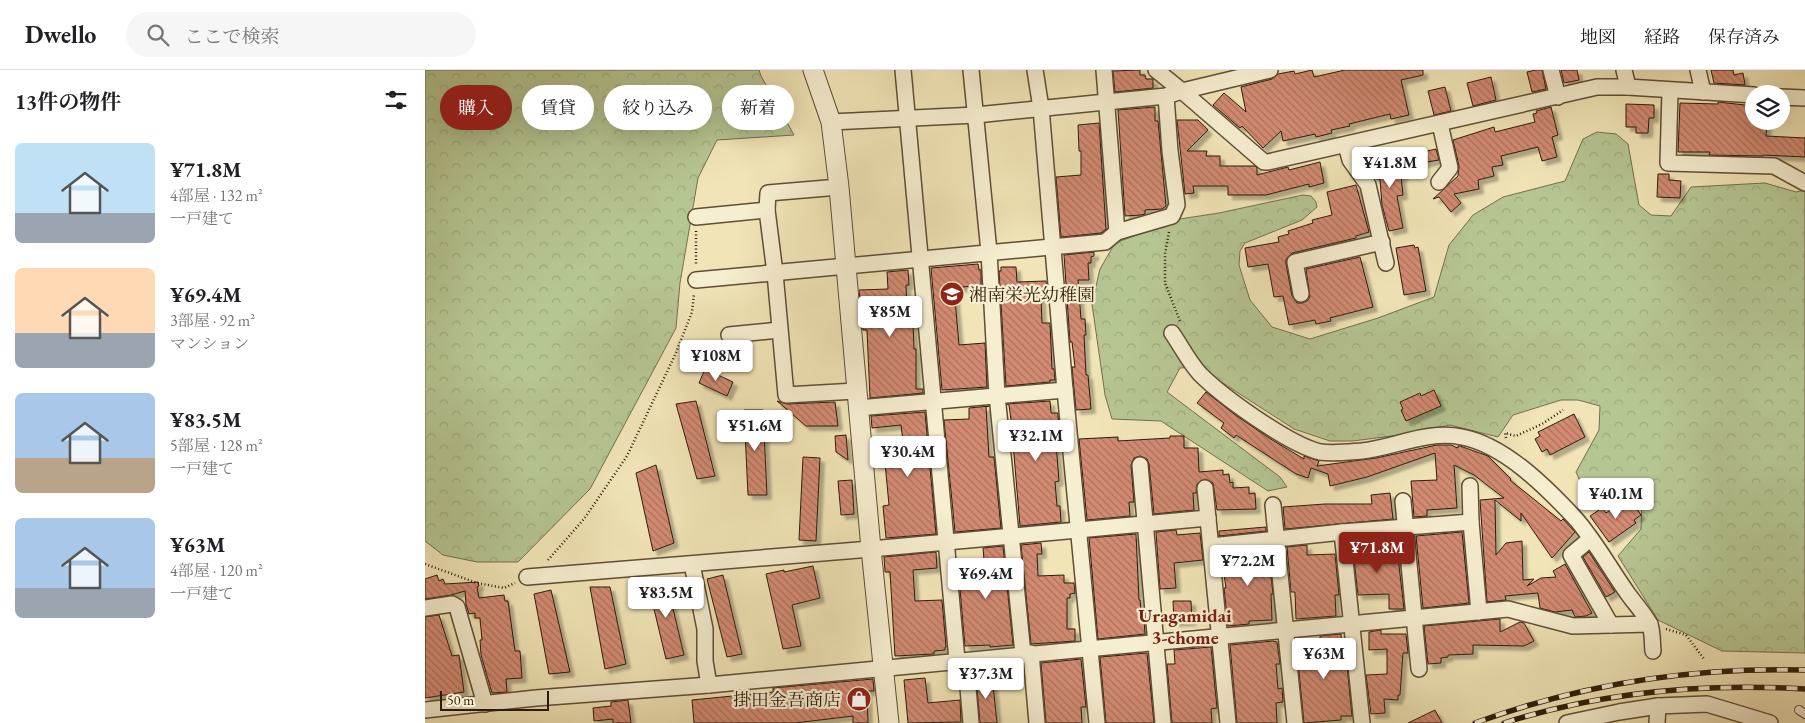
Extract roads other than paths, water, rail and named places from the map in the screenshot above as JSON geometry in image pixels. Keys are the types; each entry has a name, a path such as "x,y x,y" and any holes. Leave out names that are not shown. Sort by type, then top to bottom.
{"street":[{"path":"813,70 831,122 839,187 857,399 889,723"},
{"path":"903,70 957,660"},
{"path":"971,70 989,252 997,395 1011,536 1037,723"},
{"path":"1035,70 1041,108 1065,390 1097,723"},
{"path":"1104,70 1117,232"},
{"path":"1156,70 1264,162 1597,88 1745,94"},
{"path":"831,122 976,116 1166,96 1215,76 1270,70"},
{"path":"1551,70 1558,98"},
{"path":"1624,70 1628,88"},
{"path":"1698,70 1703,92"},
{"path":"1671,91 1667,163 1774,166 1805,183"},
{"path":"696,280 1105,242 1117,232 1172,216 1177,205 1170,152 1166,96"},
{"path":"1790,97 1805,98"},
{"path":"1439,182 1450,168 1440,124"},
{"path":"1346,145 1350,160 1368,185 1386,263"},
{"path":"839,187 768,193 767,210 775,273 786,395 933,401 1065,390"},
{"path":"696,218 767,210"},
{"path":"1301,294 1295,262 1382,242"},
{"path":"729,335 779,330"},
{"path":"1173,333 1199,373 1225,395 1255,416 1307,447 1321,452 1361,451 1437,434 1473,439 1513,460 1575,518 1650,624 1653,651"},
{"path":"1140,465 1163,723"},
{"path":"1469,486 1479,612"},
{"path":"1205,488 1221,635 1228,723"},
{"path":"1403,501 1419,669"},
{"path":"1273,505 1295,723"},
{"path":"527,577 871,549 1208,518"},
{"path":"1211,546 1342,532 1471,522"},
{"path":"1342,532 1362,723"},
{"path":"1590,539 1571,555 1611,625"},
{"path":"692,564 705,629 705,661 709,684"},
{"path":"425,608 452,604 457,607 485,704"},
{"path":"425,710 442,716 485,704 1508,609 1573,626 1650,624"},
{"path":"967,676 971,723"},
{"path":"1567,723 1658,706 1707,704 1770,723"},
{"path":"1657,723 1658,706"}],"railway":[{"path":"1475,723 1515,709 1556,698 1596,688 1638,681 1679,675 1721,672 1805,670"},
{"path":"1504,723 1578,704 1653,692 1729,687 1805,689"}],"place":[{"name":"湘南栄光幼稚園","path":"952,294"},
{"name":"掛田金吾商店","path":"859,699"}],"district":[{"name":"Uragamidai 3-chome","path":"1185,626"}]}
